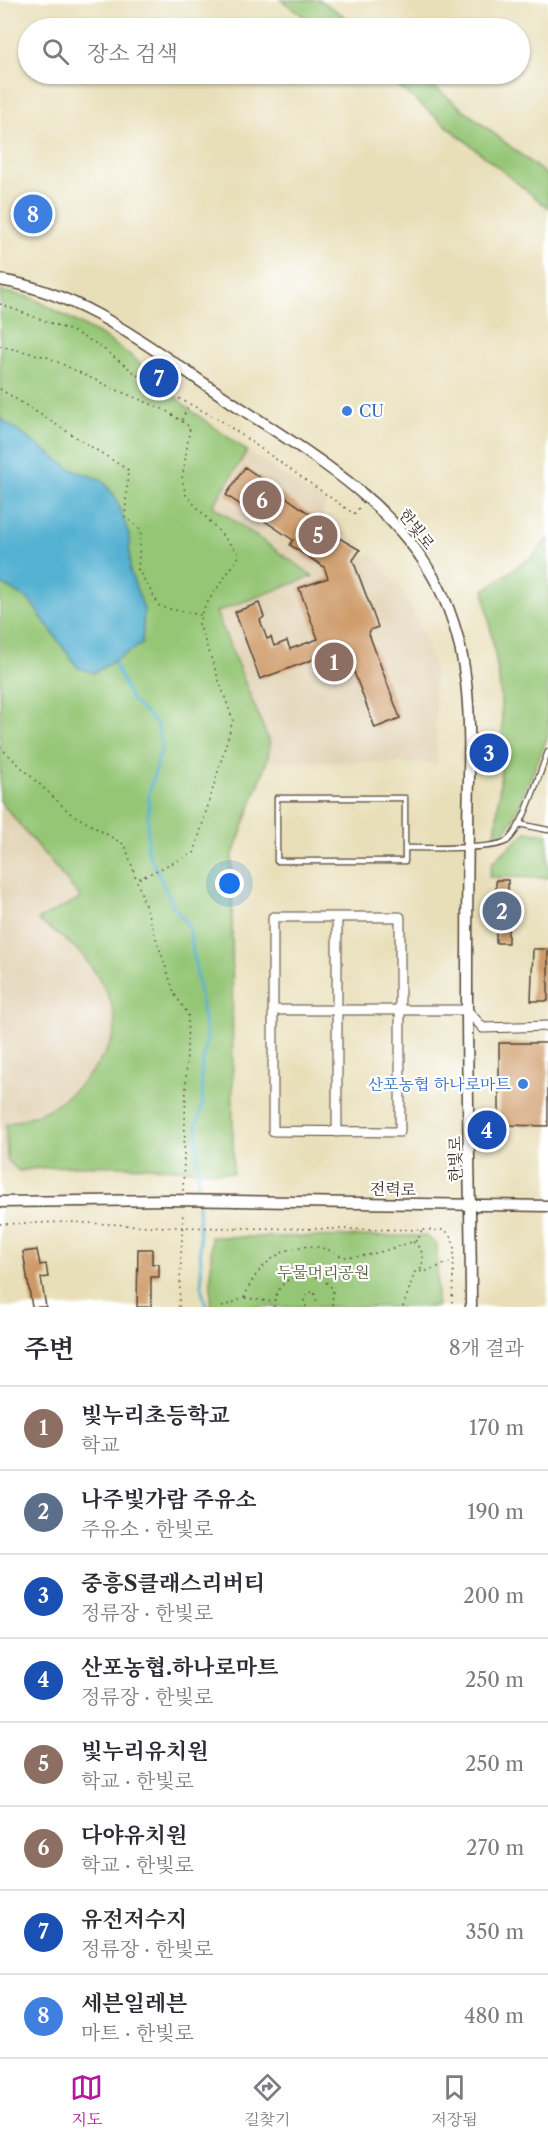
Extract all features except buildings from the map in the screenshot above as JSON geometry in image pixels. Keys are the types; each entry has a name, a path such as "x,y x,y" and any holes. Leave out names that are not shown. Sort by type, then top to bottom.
{"street":[{"name":"한빛로","path":"0,280 41,289 101,316 368,497 399,528 430,571 443,596 461,648 469,710 467,1010 471,1307"},
{"path":"273,917 400,917 400,1009 400,1132 273,1131 273,917"},
{"path":"337,1132 338,917"},
{"path":"273,1010 467,1010 483,1028 548,1026"},
{"name":"전력로","path":"0,1202 168,1200 548,1206"}],"lane":[{"path":"405,848 502,844 513,834 519,824 548,752"},
{"path":"277,798 405,798 405,848 405,861 277,861 277,798"},
{"path":"519,824 548,830"}],"path":[{"path":"0,304 72,331 97,344 144,380 220,420 354,513 368,497"},
{"path":"0,346 47,357 165,410 190,427 182,479 186,495 240,555 201,615 199,624 234,720 194,854 165,869 138,879"},
{"path":"0,389 128,470 125,517 141,530 138,569 160,607 201,615"},
{"path":"181,421 188,405"},
{"path":"0,747 70,813 125,845 175,995 188,1014 183,1198"},
{"path":"179,1307 183,1210"},
{"path":"0,1224 67,1222 169,1227 445,1230 452,1237 454,1261 452,1307"},
{"path":"244,1298 257,1273 275,1255 290,1249 326,1249 343,1257 358,1257 418,1240 422,1228"},
{"path":"413,1242 422,1250 424,1260 419,1272"},
{"path":"403,1307 415,1272 454,1261"},
{"path":"274,1307 274,1302 291,1278 307,1273 325,1280 333,1288 332,1307"},
{"path":"306,1307 304,1300 307,1294 314,1292 317,1302"},
{"path":"222,1307 244,1298 274,1302"}],"shaded area":[{"path":"247,451 326,503 322,514 362,545 365,555 372,553 403,592 422,630 434,669 437,764 267,761 270,743 216,612 312,576 213,506"},
{"path":"0,801 143,973 164,1168 42,1167 0,1174"}],"green space":[{"path":"281,0 320,0 347,18 306,18"},
{"path":"395,84 431,84 548,176 548,208"},
{"path":"0,291 33,298 105,338 133,357 189,409 247,451 213,506 313,576 216,612 270,744 267,761 232,857 233,1173 98,1165 19,1171 7,1160 6,1124 41,1113 64,1099 76,1088 108,1049 115,1024 109,997 89,964 74,947 38,920 81,898 0,801"},
{"path":"548,539 548,736 514,818 503,835 495,836 501,774 502,714 498,673 484,590 534,555"},
{"path":"526,832 548,834 548,878 489,877 492,863"},
{"name":"두물머리공원","path":"426,1236 437,1245 437,1307 211,1307 211,1237"}],"water":[{"path":"0,418 71,469 102,480 116,498 129,535 130,571 144,609 142,644 94,673 78,668 29,600 0,583"}],"waterway":[{"path":"114,663 132,701 157,724 162,747 149,794 147,850 173,905 189,927 207,1038 201,1072 203,1102 197,1125 198,1197"},
{"path":"198,1203 202,1290 206,1307"}],"place":[{"name":"세븐일레븐","path":"33,214"},
{"name":"유전저수지","path":"159,378"},
{"name":"CU","path":"347,411"},
{"name":"다야유치원","path":"262,500"},
{"name":"빛누리유치원","path":"318,535"},
{"name":"빛누리초등학교","path":"334,662"},
{"name":"중흥S클래스리버티","path":"489,753"},
{"name":"나주빛가람 주유소","path":"502,911"},
{"name":"산포농협 하나로마트","path":"523,1084"},
{"name":"산포농협.하나로마트","path":"487,1130"}]}
